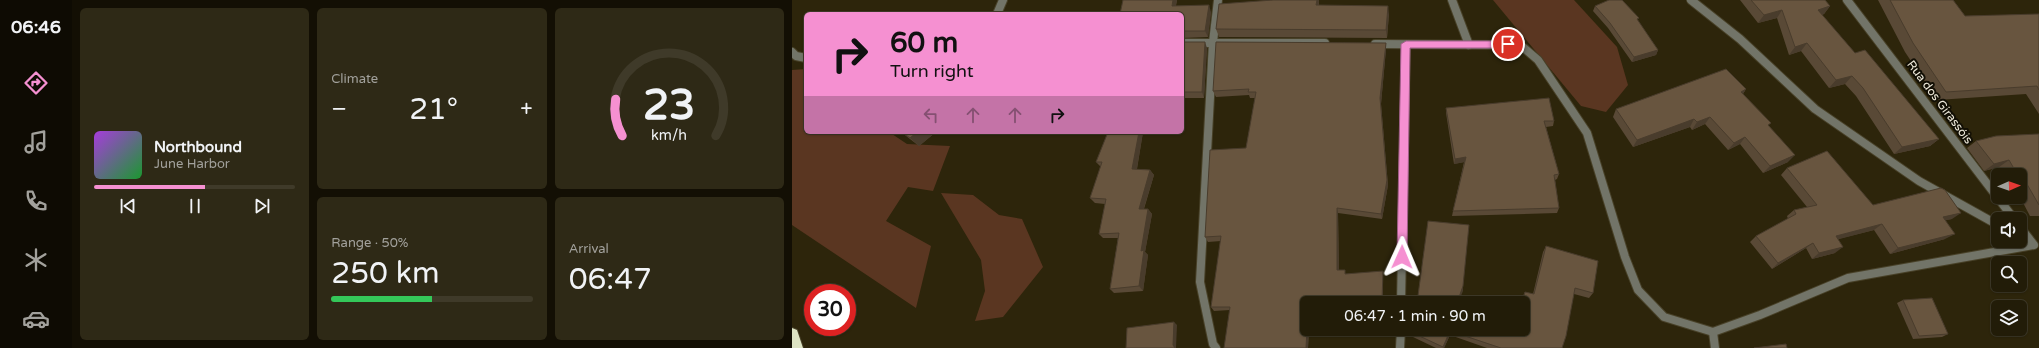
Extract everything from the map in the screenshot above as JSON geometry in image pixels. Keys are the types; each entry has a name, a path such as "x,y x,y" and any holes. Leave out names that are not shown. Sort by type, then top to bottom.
{"highway":[{"path":"792,335 796,348"}],"street":[{"path":"998,12 1003,0"},
{"path":"1216,348 1213,344 1200,282 1213,42 1218,0"},
{"path":"1452,0 1469,45"},
{"path":"1691,0 1740,39 1815,110 1919,181 1991,221"},
{"name":"Rua dos Girassóis","path":"1847,0 2009,212"},
{"path":"1184,43 1334,43"},
{"path":"1366,44 1508,44 1524,48 1538,60 1587,133 1625,256 1638,290 1664,317 1713,332 1760,315 1848,278 2036,246"},
{"path":"1401,296 1406,44"},
{"path":"792,52 796,56 804,58"},
{"path":"2027,235 2036,246"},
{"path":"2027,241 2036,246"},
{"path":"1713,332 1714,348"},
{"path":"1400,348 1401,336"}],"shaded area":[{"path":"1493,0 1574,0 1617,47 1628,85 1606,112 1581,106"},
{"path":"804,69 804,134 892,134 907,144 950,146 933,191 908,187 886,221 931,246 916,308 792,225 792,70"},
{"path":"941,193 973,195 999,215 1022,219 1043,267 1003,317 975,321 985,291 981,260"}],"building":[{"path":"1123,0 1173,0 1172,6 1209,5 1205,31 1184,31 1184,12 1120,12"},
{"path":"1273,0 1317,0 1316,5 1388,6 1386,30 1216,29 1219,4"},
{"path":"1609,0 1622,0 1639,18 1637,19 1658,50 1634,57 1610,23 1595,6"},
{"path":"1751,0 1825,0 1830,6 1818,10 1855,53 1865,50 1939,139 1902,147 1863,88 1852,76 1836,80 1807,43 1795,47 1782,10 1764,15"},
{"path":"1890,0 1953,0 1965,16 2039,14 2039,90 2037,86 1946,92 1913,43"},
{"path":"1184,42 1205,42 1202,92 1184,92"},
{"path":"1216,42 1386,43 1380,98 1387,180 1381,214 1337,208 1337,270 1345,270 1345,274 1383,271 1382,296 1300,296 1300,336 1307,336 1306,348 1224,348 1230,307 1211,307 1221,236 1205,237 1210,150 1246,148 1256,92 1248,92 1249,89 1213,91"},
{"path":"1726,69 1746,89 1741,92 1771,123 1768,125 1795,155 1770,166 1745,137 1734,143 1710,117 1697,122 1694,119 1637,140 1616,109"},
{"path":"1549,98 1554,121 1544,121 1559,174 1554,175 1559,208 1453,211 1466,157 1455,159 1446,108"},
{"path":"905,134 915,134 910,138"},
{"path":"1107,134 1139,134 1132,169 1150,170 1139,209 1148,209 1141,251 1144,250 1139,286 1110,289 1119,233 1099,234 1106,199 1090,198 1102,162 1096,162"},
{"path":"2039,134 2039,205 2027,184 2027,168 2014,168 2009,160 1994,164 1976,141 1996,136"},
{"path":"1827,151 1873,205 1941,188 1945,190 1961,213 1943,217 1955,234 1898,248 1882,224 1836,236 1843,247 1819,253 1813,243 1778,263 1756,236 1796,214 1794,210 1817,205 1787,168"},
{"path":"1428,221 1469,225 1463,286 1459,296 1418,296"},
{"path":"1546,246 1598,261 1593,293 1575,288 1566,336 1562,348 1501,348 1465,336 1530,336 1530,296 1524,296 1525,292 1534,294"},
{"path":"1932,298 1948,334 1919,336 1903,300"},
{"path":"1174,322 1173,345 1175,348 1126,348 1127,328"},
{"path":"1419,336 1448,336 1443,347"},
{"path":"1786,344 1787,348 1754,348"}],"route":[{"path":"1402,257 1406,44 1508,44"}]}
